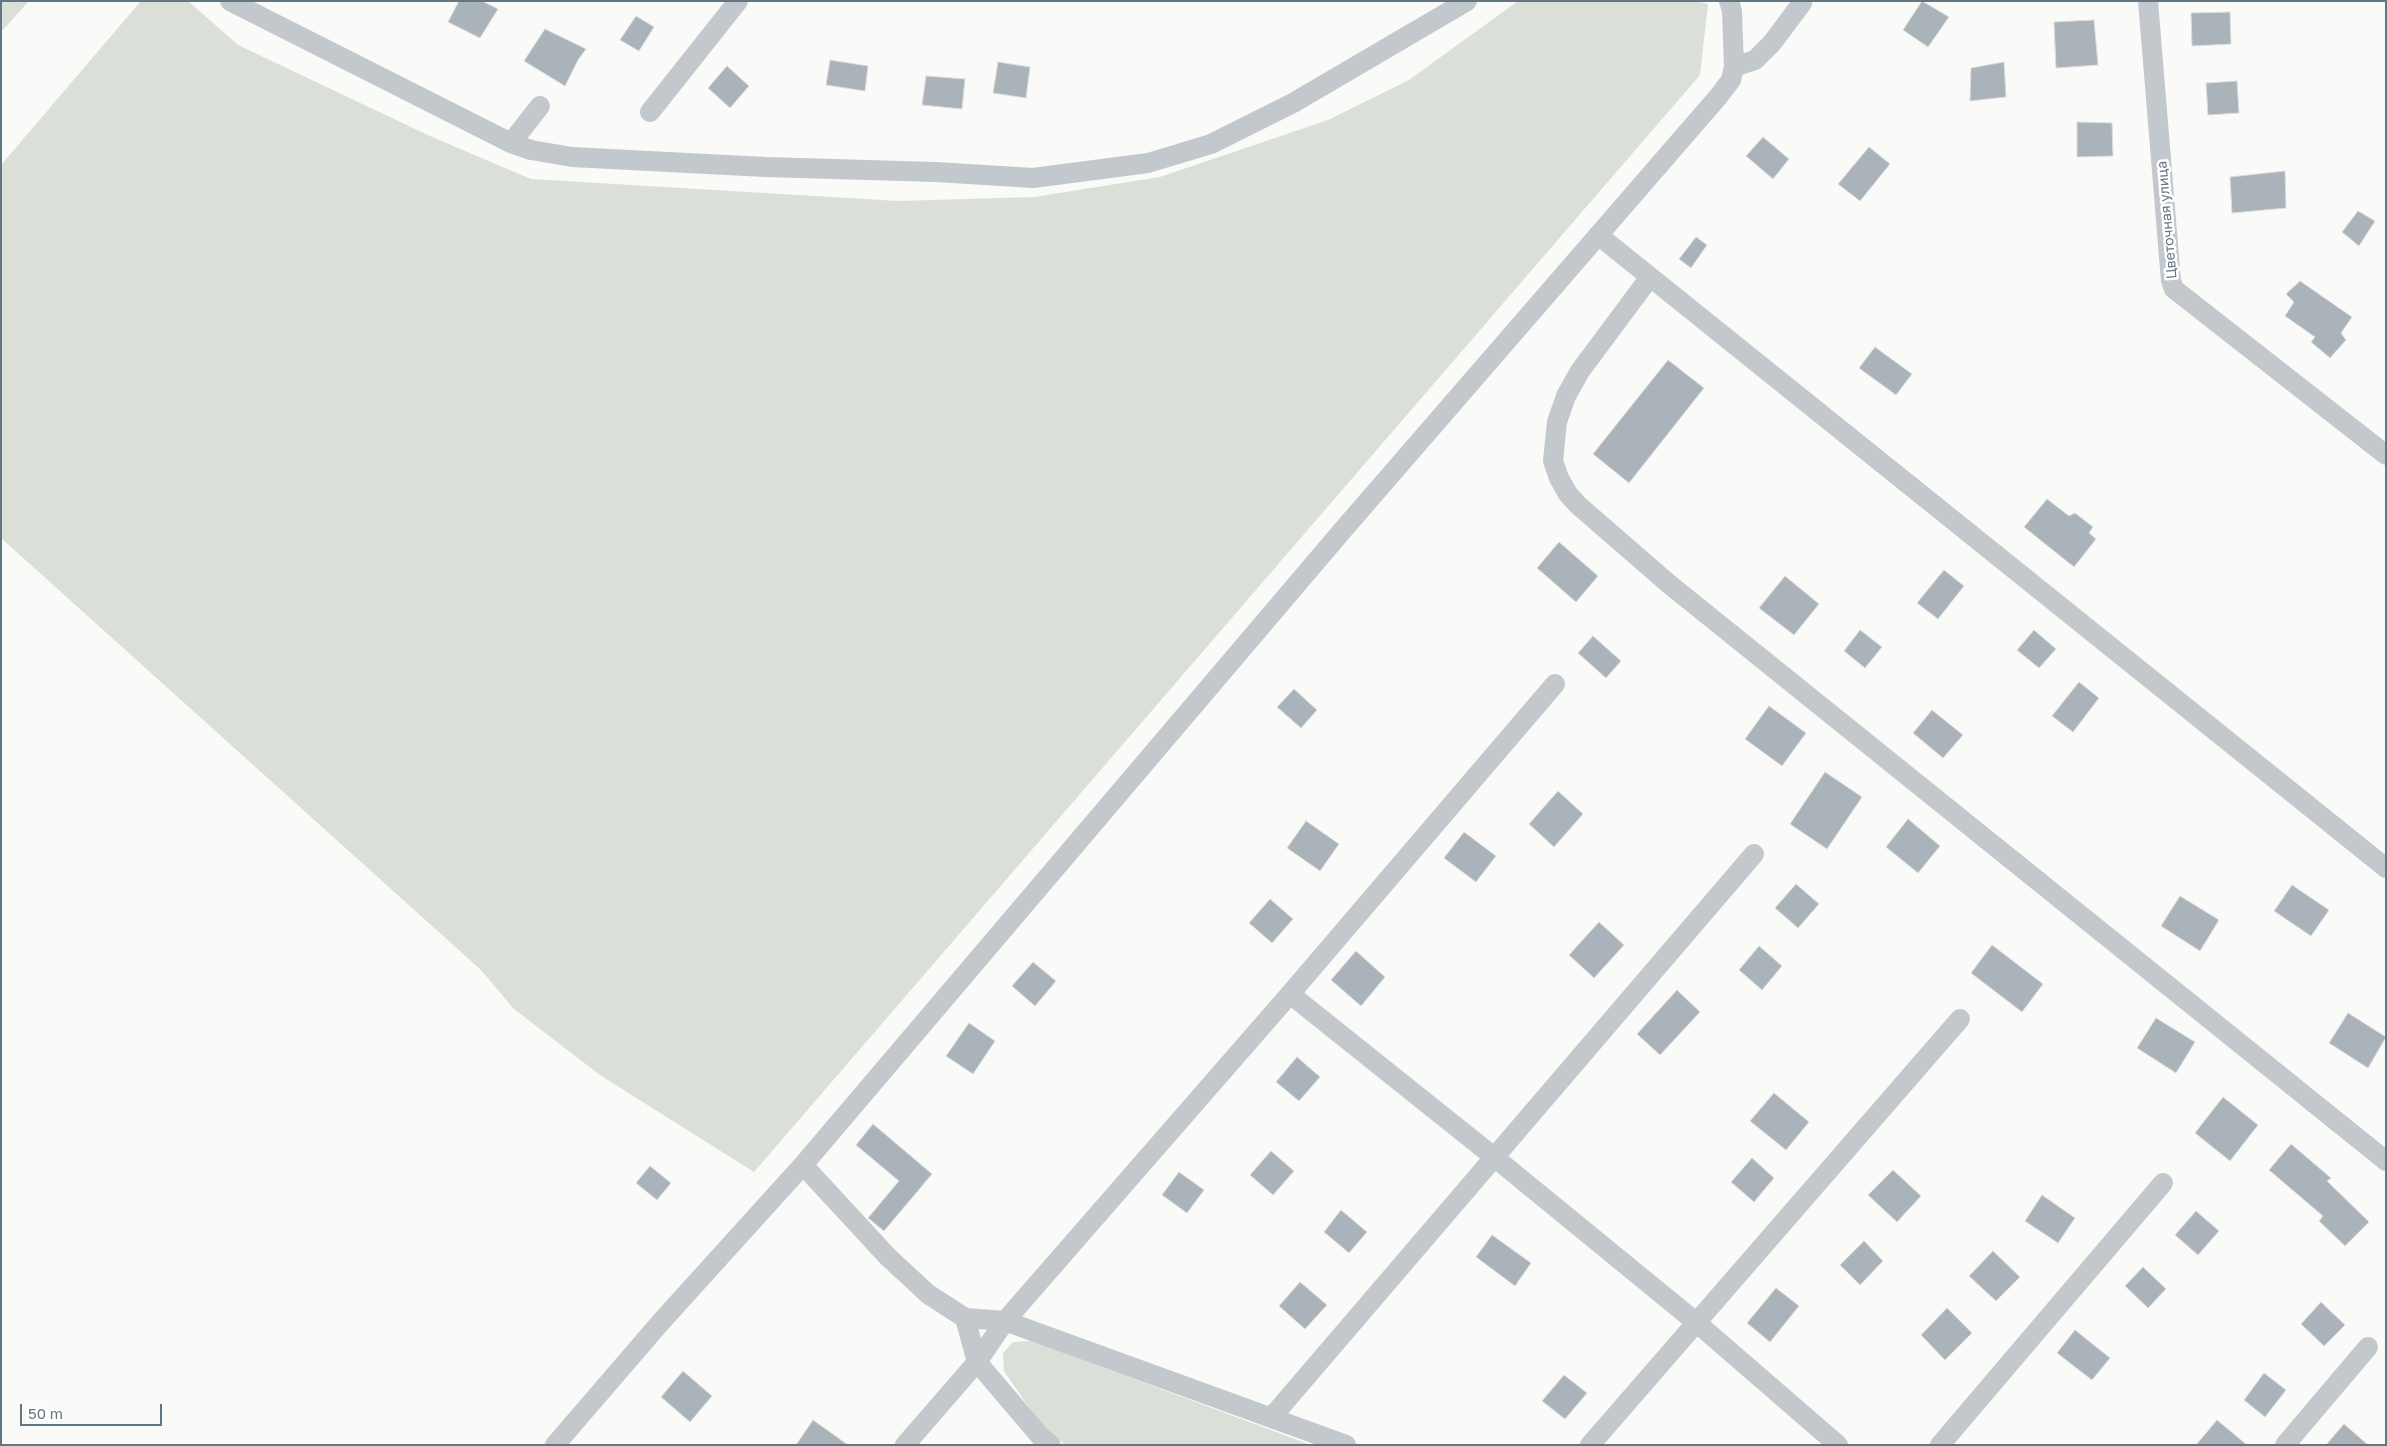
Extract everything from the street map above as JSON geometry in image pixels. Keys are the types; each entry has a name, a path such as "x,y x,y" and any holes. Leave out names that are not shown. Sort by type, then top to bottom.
{"street":[{"path":"230,1 511,144 531,150 572,157 765,167 936,172 1033,178 1139,164 1211,144 1293,103 1467,1"},
{"path":"650,112 738,1"},
{"path":"555,1445 660,1322 803,1165 1330,546 1731,80 1734,67 1732,11 1728,1"},
{"path":"1734,67 1755,60 1792,16 1802,3 1801,1"},
{"name":"Цветочная улица","path":"2148,1 2171,281 2174,289 2386,455"},
{"path":"511,144 540,106"},
{"path":"1598,235 2386,868"},
{"path":"1650,277 1580,371 1566,396 1557,422 1553,461 1568,494 1578,505 1669,584 2386,1161"},
{"path":"906,1445 977,1362 1005,1321 1290,994 1555,684"},
{"path":"1271,1418 1754,854"},
{"path":"1290,994 1494,1157 1697,1324 1838,1445"},
{"path":"1590,1445 1960,1019"},
{"path":"803,1165 888,1256 928,1294 965,1318 1005,1321 1346,1445"},
{"path":"1940,1445 2164,1183"},
{"path":"965,1318 977,1362 1040,1436 1051,1445"},
{"path":"2285,1445 2368,1348"}],"shaded area":[{"path":"1,1 29,1 1,32"},
{"path":"141,1 188,1 238,45 432,137 531,179 898,201 1034,197 1160,177 1328,120 1409,80 1518,1 1697,1 1708,4 1700,75 754,1172 600,1075 514,1009 481,970 1,538 1,165"},
{"path":"1032,1341 1311,1445 1065,1445 1039,1422 1004,1371 1003,1353 1013,1342"}],"building":[{"path":"459,1 482,1 498,9 480,38 448,22"},
{"path":"1922,1 1949,17 1928,47 1903,30"},
{"path":"2230,12 2231,44 2192,46 2191,13"},
{"path":"636,16 654,27 639,51 620,40"},
{"path":"2094,20 2098,65 2056,68 2054,22"},
{"path":"545,29 586,49 578,60 565,86 524,61"},
{"path":"830,60 868,66 865,91 826,85"},
{"path":"998,62 1030,67 1026,98 993,93"},
{"path":"2004,62 2006,97 1970,101 1971,68"},
{"path":"727,66 749,86 730,108 708,88"},
{"path":"926,76 965,79 962,109 922,105"},
{"path":"2237,81 2239,113 2208,115 2206,83"},
{"path":"2077,122 2112,123 2113,156 2077,157"},
{"path":"1763,137 1789,159 1773,179 1746,156"},
{"path":"1869,147 1890,164 1860,201 1838,184"},
{"path":"2285,171 2286,208 2232,213 2230,177"},
{"path":"2358,211 2375,221 2359,246 2342,232"},
{"path":"1696,237 1707,245 1691,268 1679,259"},
{"path":"2300,281 2352,317 2341,333 2346,340 2330,358 2311,342 2315,337 2285,316 2294,302 2286,294"},
{"path":"1875,347 1912,374 1896,395 1859,368"},
{"path":"1668,360 1704,388 1629,483 1593,454"},
{"path":"2047,499 2069,516 2075,513 2093,527 2089,533 2096,539 2074,567 2024,527"},
{"path":"1559,542 1598,576 1576,602 1537,568"},
{"path":"1944,570 1964,586 1938,619 1917,603"},
{"path":"1785,576 1819,604 1794,635 1759,608"},
{"path":"1860,630 1882,647 1865,668 1844,651"},
{"path":"2034,630 2056,649 2039,668 2017,650"},
{"path":"1593,636 1621,661 1606,678 1578,653"},
{"path":"2079,682 2099,698 2073,732 2052,716"},
{"path":"1294,689 1317,710 1301,728 1277,707"},
{"path":"1769,706 1806,733 1782,766 1745,739"},
{"path":"1932,710 1963,735 1943,758 1913,733"},
{"path":"1825,772 1862,797 1827,849 1790,824"},
{"path":"1558,791 1583,814 1554,847 1529,824"},
{"path":"1908,819 1940,846 1918,873 1886,847"},
{"path":"1306,821 1339,844 1320,871 1287,848"},
{"path":"1464,832 1496,856 1476,882 1444,858"},
{"path":"1796,884 1819,904 1798,928 1775,908"},
{"path":"2292,885 2329,910 2311,936 2274,911"},
{"path":"2180,896 2219,920 2200,951 2161,926"},
{"path":"1270,899 1293,919 1272,943 1249,923"},
{"path":"1599,922 1624,945 1594,978 1569,955"},
{"path":"1992,945 2043,984 2022,1012 1971,973"},
{"path":"1759,946 1782,966 1762,990 1739,970"},
{"path":"1356,951 1385,977 1361,1006 1331,980"},
{"path":"1033,962 1056,981 1035,1006 1012,986"},
{"path":"1677,990 1700,1012 1660,1055 1637,1034"},
{"path":"2348,1013 2386,1037 2368,1068 2329,1043"},
{"path":"2156,1018 2195,1042 2176,1073 2137,1048"},
{"path":"969,1023 995,1041 973,1074 946,1056"},
{"path":"1297,1057 1320,1077 1299,1101 1276,1082"},
{"path":"1774,1093 1809,1122 1786,1150 1750,1121"},
{"path":"2223,1097 2258,1125 2230,1161 2195,1133"},
{"path":"873,1124 932,1174 884,1231 868,1218 899,1181 856,1145"},
{"path":"2291,1144 2331,1178 2327,1181 2369,1222 2345,1246 2319,1221 2323,1216 2269,1170"},
{"path":"1271,1151 1294,1171 1273,1195 1250,1175"},
{"path":"1752,1158 1774,1178 1754,1202 1731,1182"},
{"path":"650,1166 671,1183 657,1200 636,1183"},
{"path":"1893,1170 1921,1196 1897,1222 1868,1195"},
{"path":"1179,1172 1204,1190 1187,1213 1162,1195"},
{"path":"2042,1195 2075,1218 2058,1243 2025,1221"},
{"path":"1341,1210 1367,1232 1349,1253 1324,1232"},
{"path":"2196,1211 2219,1231 2198,1255 2175,1235"},
{"path":"1492,1235 1531,1263 1515,1286 1476,1257"},
{"path":"1864,1241 1883,1261 1860,1285 1840,1265"},
{"path":"1993,1251 2020,1277 1996,1301 1969,1276"},
{"path":"2143,1267 2166,1289 2148,1308 2125,1286"},
{"path":"1300,1282 1327,1305 1305,1329 1279,1306"},
{"path":"1776,1288 1799,1306 1770,1342 1747,1323"},
{"path":"2321,1302 2345,1325 2324,1346 2301,1324"},
{"path":"1947,1308 1972,1333 1945,1360 1921,1335"},
{"path":"2075,1330 2110,1358 2092,1380 2057,1353"},
{"path":"683,1371 712,1396 690,1422 661,1397"},
{"path":"2264,1373 2286,1390 2265,1417 2244,1400"},
{"path":"1564,1375 1587,1393 1565,1419 1542,1401"},
{"path":"813,1420 848,1445 796,1445"},
{"path":"2217,1420 2247,1445 2196,1445"},
{"path":"2344,1424 2368,1445 2326,1445"}]}
